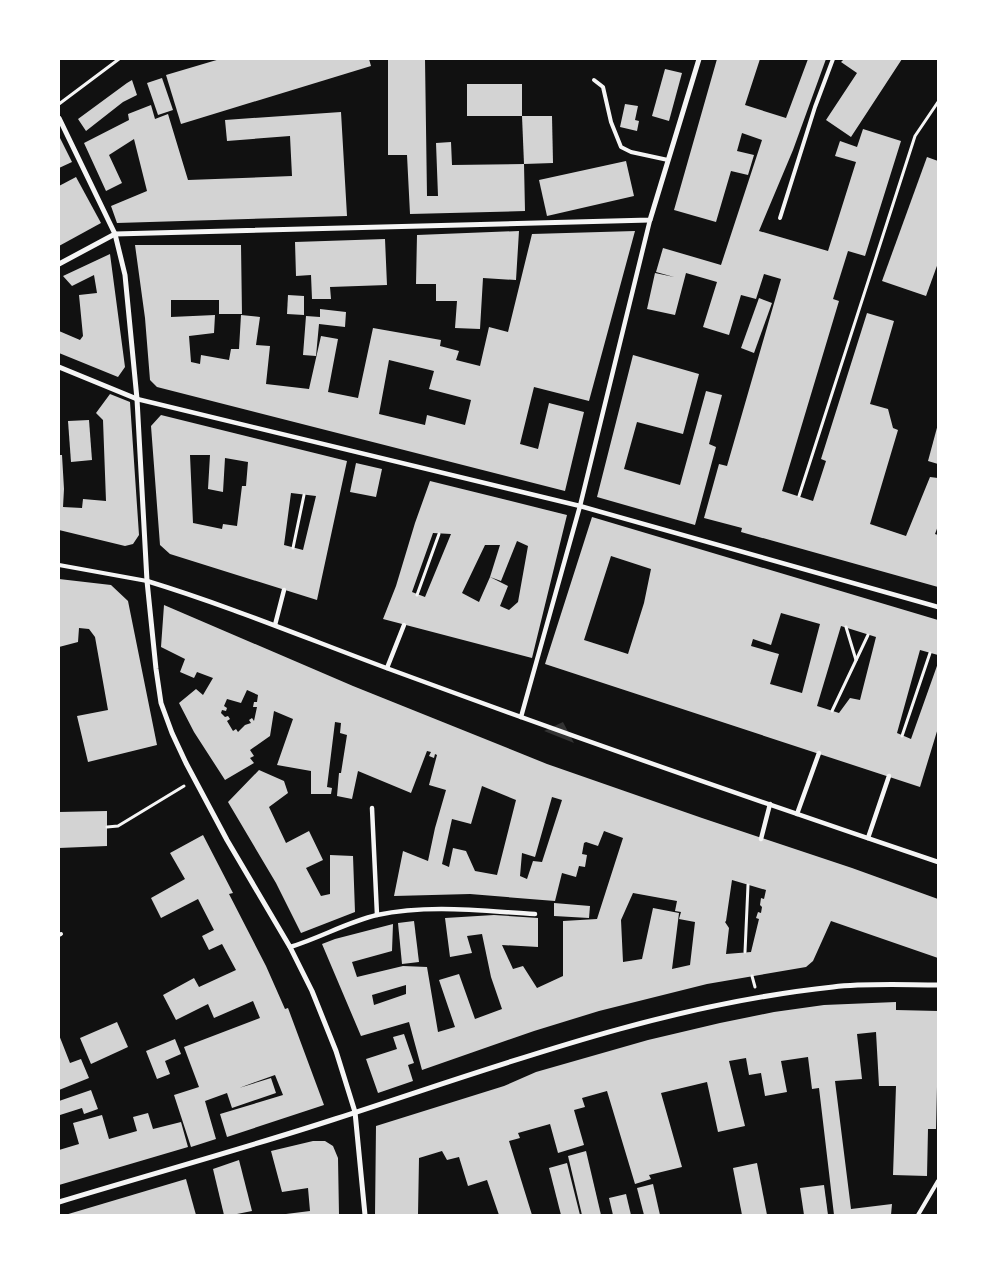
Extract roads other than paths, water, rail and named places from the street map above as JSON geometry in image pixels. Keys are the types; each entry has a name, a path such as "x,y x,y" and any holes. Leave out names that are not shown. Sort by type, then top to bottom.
{"street":[{"path":"521,716 580,506 650,220 699,59"},
{"path":"59,118 116,234 125,275 137,399 147,580 161,703 172,732 195,780 227,840 290,947 312,991 336,1051 355,1112 365,1215"},
{"path":"59,264 116,234 650,220"},
{"path":"59,367 137,399 580,506 938,607"},
{"path":"147,580 521,716 938,862"},
{"path":"275,625 284,590"},
{"path":"387,668 404,625"},
{"path":"797,814 819,753"},
{"path":"868,838 889,776"},
{"path":"761,839 770,804"},
{"path":"372,808 377,915"},
{"path":"290,947 348,924 377,915 427,909 535,914"},
{"path":"59,1202 355,1112 577,1041 700,1008 767,996 836,987 938,986"}],"lane":[{"path":"780,218 815,107 833,59"},
{"path":"594,80 603,87 611,122 621,147 631,152 668,160"},
{"path":"59,565 147,580"},
{"path":"918,1215 938,1181"}]}
